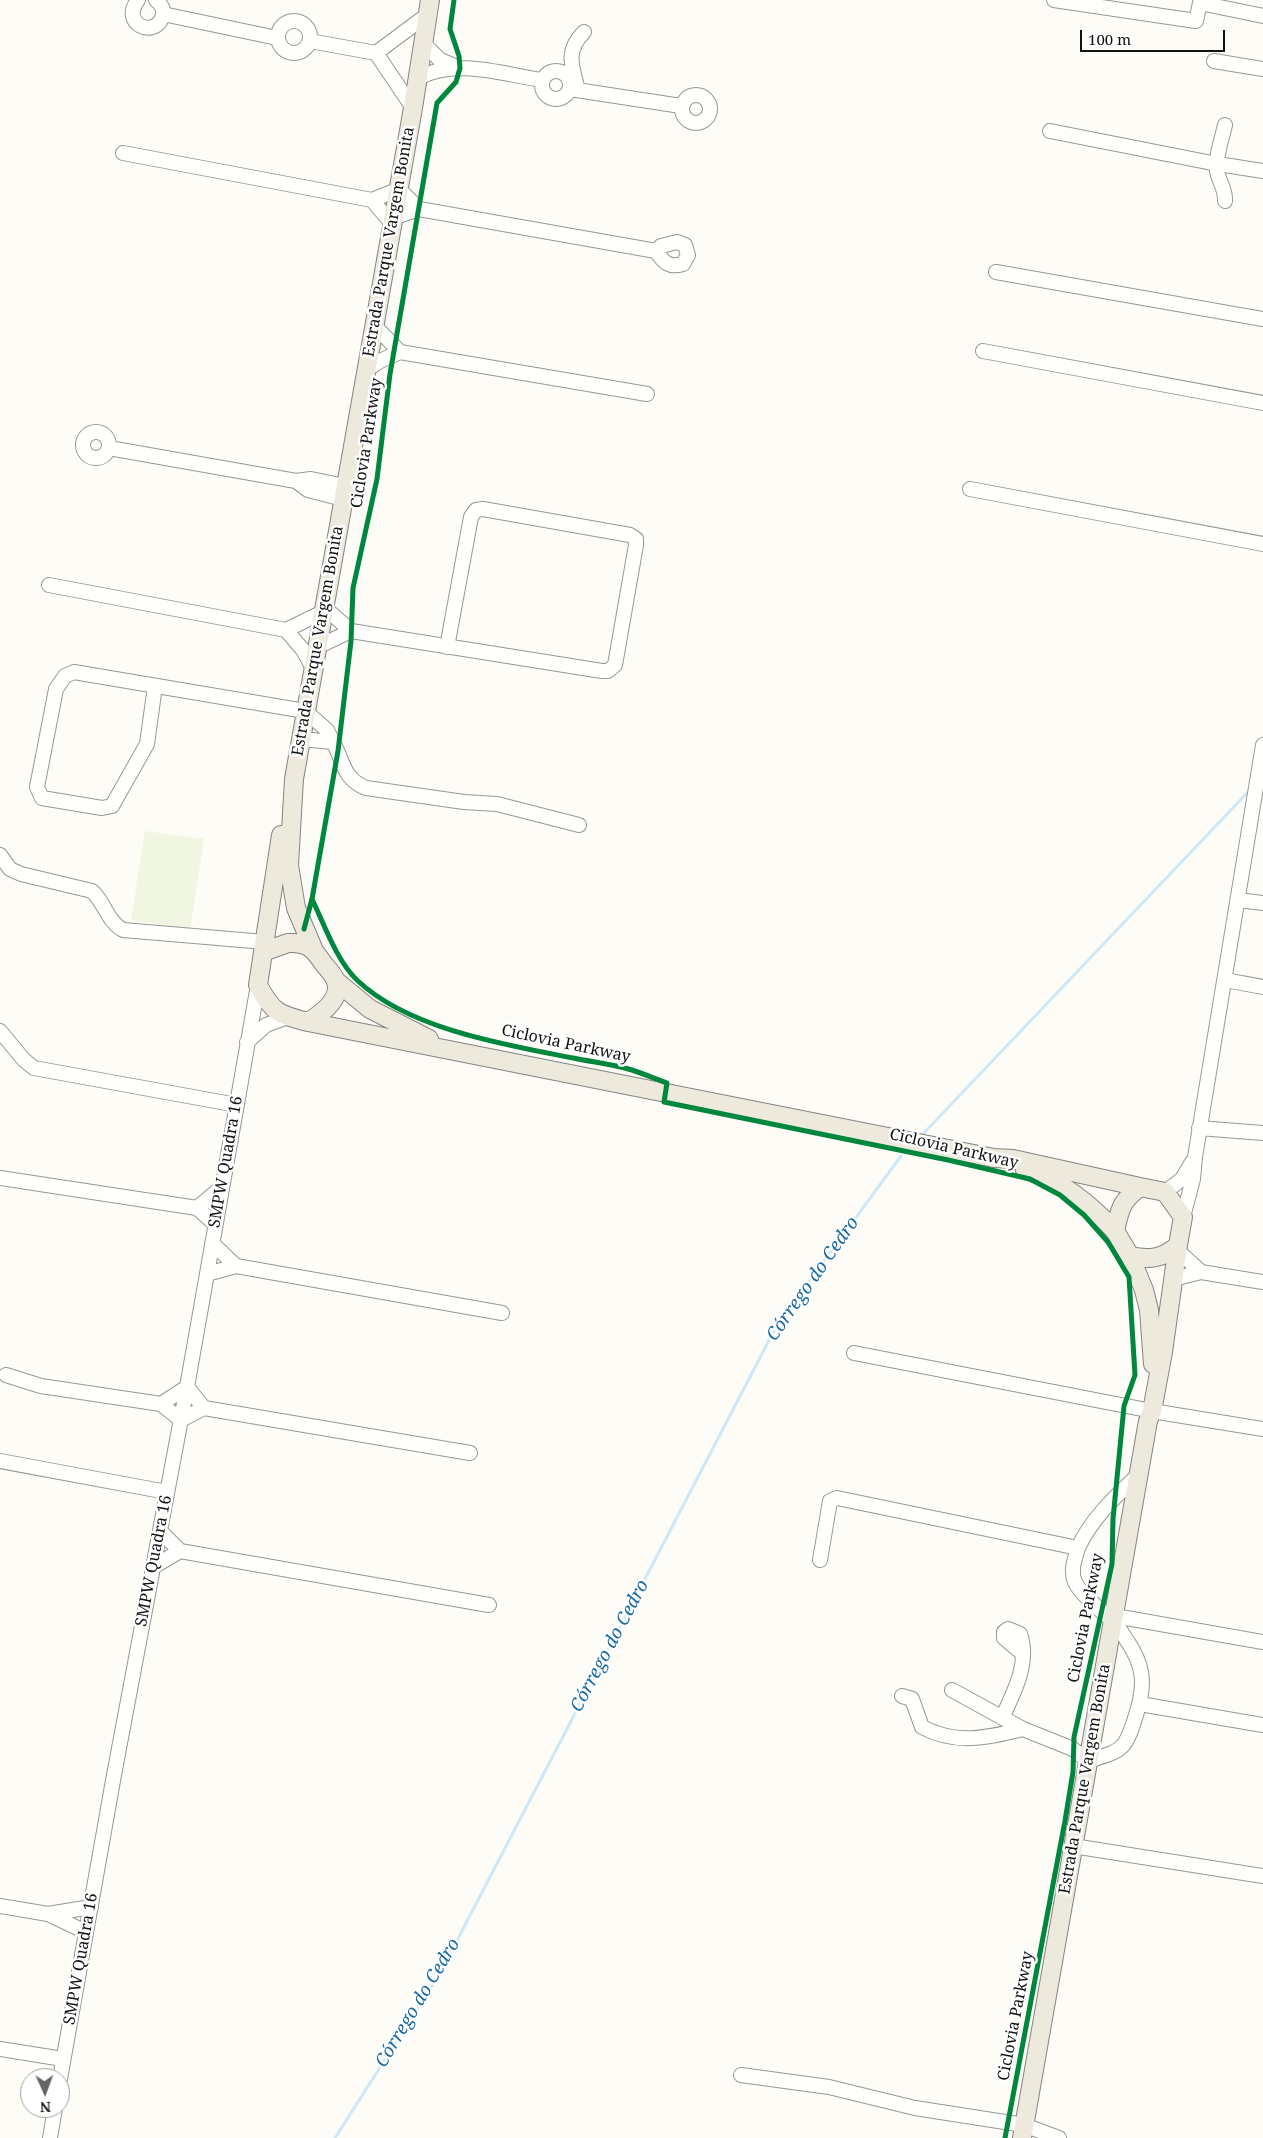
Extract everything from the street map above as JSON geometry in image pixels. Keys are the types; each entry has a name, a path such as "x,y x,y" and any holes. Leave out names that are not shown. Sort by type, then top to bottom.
{"main road":[{"name":"Estrada Parque Vargem Bonita","path":"313,948 296,908 289,865 294,779 413,108 429,7"},
{"name":"Estrada Parque Vargem Bonita","path":"264,947 280,842 290,790 294,779"},
{"path":"459,1052 417,1034 370,1009 336,981 313,948 302,943 264,947 258,985 272,1007 280,1014 288,1017 308,1022 459,1052 994,1158 1013,1159 1165,1192 1183,1217 1178,1248 1152,1259 1130,1256 1115,1231 1084,1200 1050,1180 994,1158"},
{"path":"308,1022 324,1013 331,1005 335,994 336,981"},
{"path":"1115,1231 1121,1207 1130,1194 1140,1187"},
{"name":"Estrada Parque Vargem Bonita","path":"1023,2131 1178,1248"},
{"name":"Estrada Parque Vargem Bonita","path":"1130,1256 1144,1290 1149,1310 1153,1367 1148,1414"}],"street":[{"path":"138,0 133,7 132,15 136,23 144,28 152,28 160,22 163,14 162,6 156,0"},
{"path":"1054,0 1196,21 1200,4 1263,16"},
{"path":"376,54 429,7"},
{"path":"163,14 277,38"},
{"path":"295,21 304,24 309,32 310,41 305,50 297,54 287,53 280,47 277,38 279,29 286,23 295,21"},
{"path":"574,90 571,50 576,40 584,32"},
{"path":"310,41 376,54 413,108"},
{"path":"424,44 440,60 460,68"},
{"path":"1214,61 1263,70"},
{"path":"418,78 439,69 460,68 542,80 548,73 556,71 565,74 574,90"},
{"path":"574,90 681,106"},
{"path":"1224,125 1216,164 1225,201"},
{"path":"1050,130 1216,164 1263,170"},
{"path":"123,153 372,200 398,189 419,209 656,252"},
{"path":"372,200 392,221 419,209"},
{"path":"996,272 1263,319"},
{"path":"374,325 400,352"},
{"path":"983,351 1263,403"},
{"path":"366,370 400,352 647,394"},
{"path":"109,448 296,481 311,479 344,492"},
{"path":"970,490 1263,544"},
{"path":"286,630 323,609 351,631 447,647 602,671 611,670 615,665 636,539 630,536 483,509 476,510 471,517 447,647"},
{"path":"50,585 286,630 303,650 313,668"},
{"path":"317,647 351,631"},
{"path":"156,686 147,744 112,806 102,808 42,798 37,787 56,689 62,679 69,673 74,672 305,711 327,730 348,776 355,784 366,788 464,802 497,804 579,824"},
{"path":"301,739 333,742"},
{"path":"1183,1217 1193,1179 1194,1157 1263,745"},
{"path":"0,855 10,869 21,874 92,891 98,896 109,918 123,930 264,947"},
{"path":"1238,900 1263,903"},
{"path":"1224,980 1263,987"},
{"name":"SMPW Quadra 16","path":"62,2068 187,1387 258,985"},
{"path":"247,1042 266,1025 288,1017"},
{"path":"0,1031 24,1060 34,1068 237,1105"},
{"path":"1199,1128 1263,1133"},
{"path":"1165,1192 1182,1179 1194,1157"},
{"path":"0,1178 197,1208 215,1224"},
{"path":"197,1208 221,1188"},
{"path":"212,1243 236,1266"},
{"path":"1178,1248 1201,1272"},
{"path":"207,1274 236,1266 502,1313"},
{"path":"1173,1279 1201,1272 1263,1282"},
{"path":"854,1353 1148,1414 1263,1429"},
{"path":"6,1374 41,1386 161,1404 181,1420 204,1408 470,1454"},
{"path":"161,1404 187,1387 204,1408"},
{"path":"0,1460 167,1492"},
{"path":"1138,1475 1116,1496 1084,1533 1073,1566 1075,1582 1101,1612 1114,1619 1263,1642"},
{"path":"820,1560 830,1501 837,1498 1078,1548"},
{"path":"160,1531 180,1552 489,1605"},
{"path":"153,1567 180,1552"},
{"path":"952,1690 1023,1729 1073,1750 1088,1760 1120,1751 1129,1739 1140,1704 1143,1680 1139,1661 1114,1619"},
{"path":"1002,1718 1014,1694 1023,1654"},
{"path":"902,1696 912,1699 922,1726 936,1734 975,1739 1023,1729"},
{"path":"1140,1704 1263,1725"},
{"path":"1073,1846 1263,1876"},
{"path":"0,1906 48,1914 86,1932"},
{"path":"48,1914 91,1907"},
{"path":"0,2049 63,2060"},
{"path":"741,2075 829,2087 914,2108 1058,2138"},
{"path":"50,2138 53,2118"}],"green space":[{"path":"145,831 204,839 190,929 131,920"}],"waterway":[{"path":"922,1135 1248,792"},
{"name":"Córrego do Cedro","path":"335,2138 439,1975 777,1325 901,1156"}],"cycle path":[{"name":"Ciclovia Parkway","path":"304,929 312,899 338,751 351,641 353,588 377,479 390,374 437,103 456,82 460,68 459,56 450,29 454,0"},
{"name":"Ciclovia Parkway","path":"312,899 337,953 350,973 379,998 404,1011 459,1033 489,1041 617,1066 636,1072 667,1083 664,1102 948,1160 1030,1179 1060,1195 1084,1215 1108,1242 1129,1277 1135,1375 1124,1406 1113,1519 1112,1564 1074,1737 1073,1772 1065,1821 1005,2138"}]}
